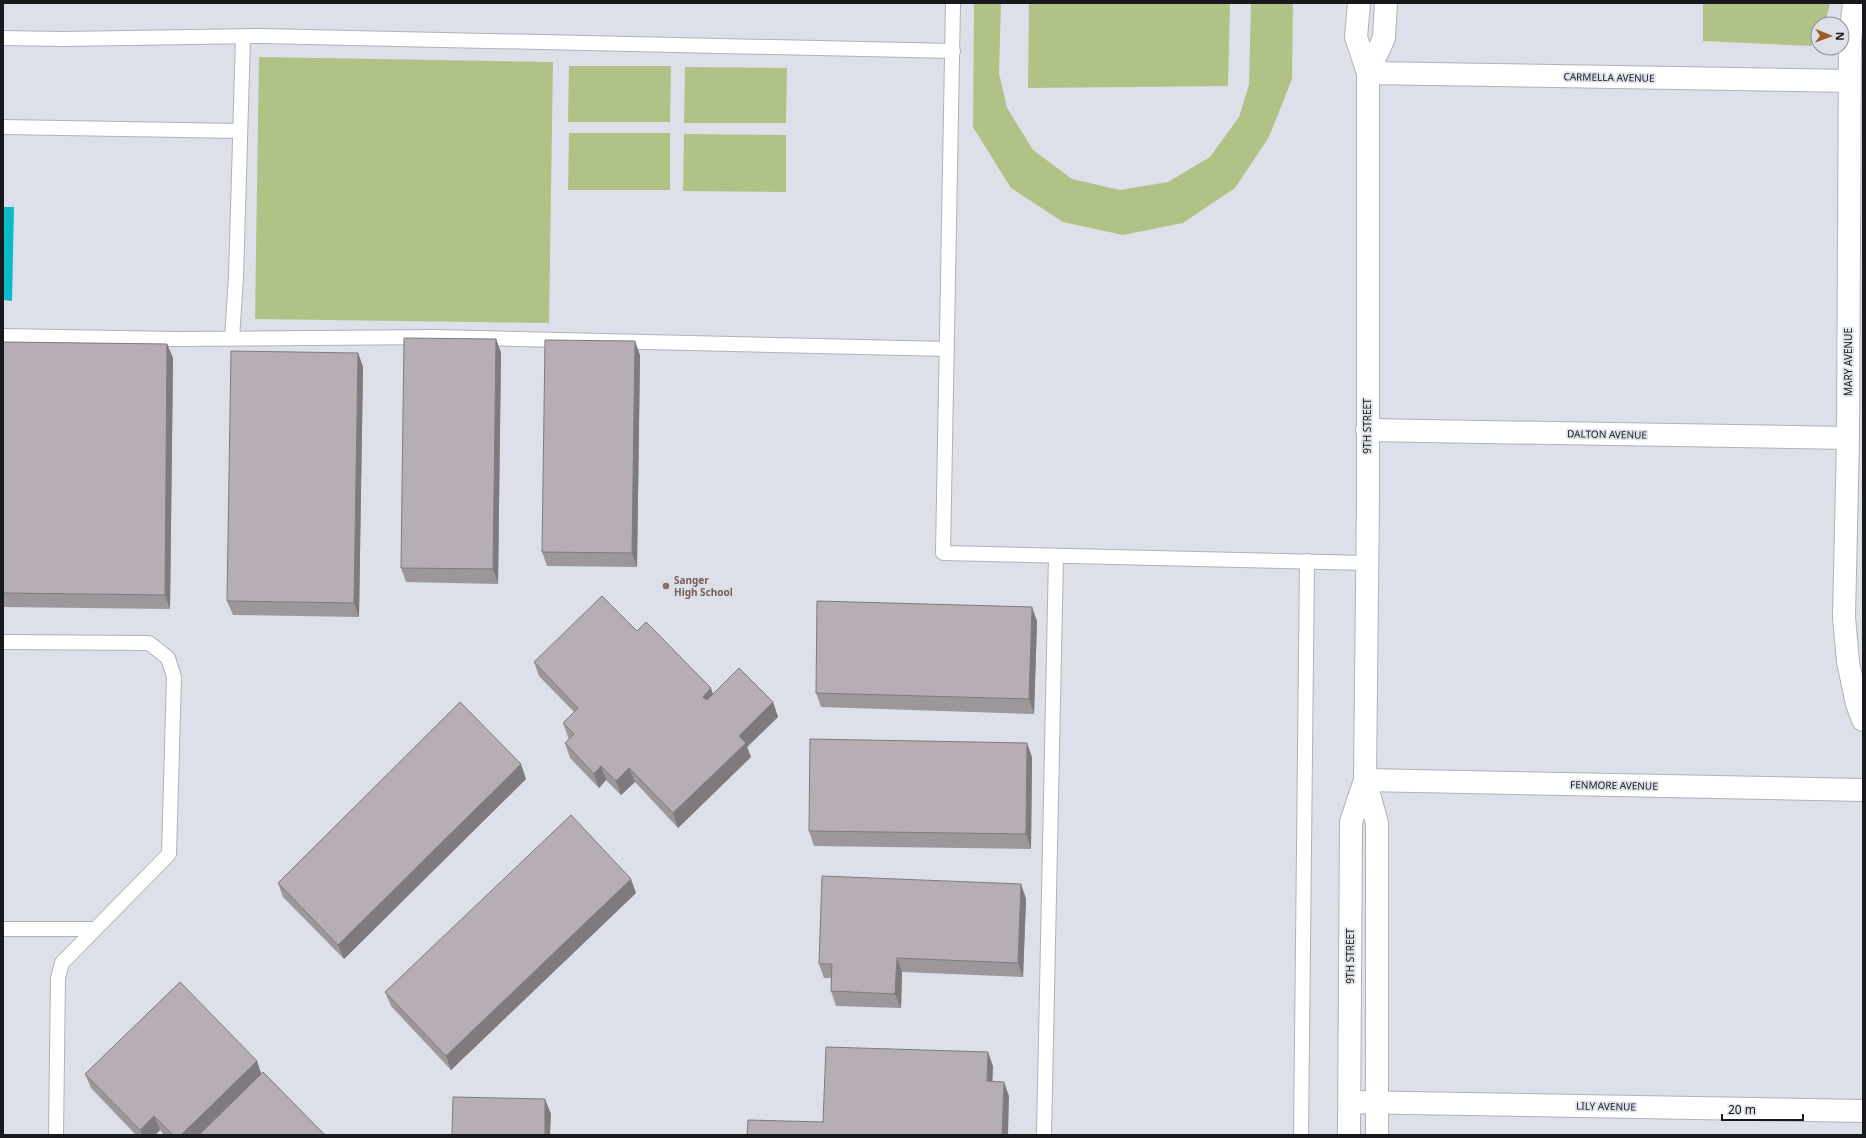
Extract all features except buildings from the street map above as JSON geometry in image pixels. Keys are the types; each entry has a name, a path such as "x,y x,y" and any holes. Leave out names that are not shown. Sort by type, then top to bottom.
{"street":[{"name":"9TH STREET","path":"1359,3 1356,37 1368,73 1366,780 1377,823 1377,1135"},
{"name":"9TH STREET","path":"1368,73 1384,38 1386,3"},
{"name":"MARY AVENUE","path":"1854,3 1850,41 1848,438 1844,617 1848,662 1857,704 1863,720"},
{"name":"CARMELLA AVENUE","path":"1368,73 1850,82"},
{"name":"DALTON AVENUE","path":"1367,430 1848,438"},
{"name":"9TH STREET","path":"1349,1135 1351,822 1366,780"},
{"name":"FENMORE AVENUE","path":"1366,780 1863,790"},
{"name":"LILY AVENUE","path":"1350,1102 1863,1111"}],"lane":[{"path":"954,3 943,553 1367,563"},
{"path":"3,38 62,40 243,37 953,51"},
{"path":"232,338 236,278 243,37"},
{"path":"3,126 240,131"},
{"path":"3,336 232,338 436,337 947,349"},
{"path":"1044,1135 1056,556"},
{"path":"1301,1135 1307,562"},
{"path":"3,642 149,643 168,658 174,677 169,854 62,963 58,978 56,1135"},
{"path":"3,929 94,929"}],"green space":[{"path":"974,3 1001,3 999,73 1007,108 1033,150 1072,179 1120,190 1168,182 1210,157 1239,117 1249,85 1251,3 1293,3 1292,79 1269,137 1235,188 1183,223 1123,235 1063,222 1011,188 973,127"},
{"path":"1029,3 1230,3 1228,86 1028,88"},
{"path":"1703,3 1830,3 1827,16 1810,16 1810,46 1703,41"},
{"path":"259,57 553,62 549,323 255,319"},
{"path":"569,66 671,66 670,122 568,122"},
{"path":"685,67 787,68 786,123 684,123"},
{"path":"569,133 670,133 670,190 568,190"},
{"path":"684,134 786,135 786,192 683,191"}],"water":[{"path":"3,207 14,207 12,301 3,300"}],"place":[{"name":"Sanger High School","path":"666,586"}]}
